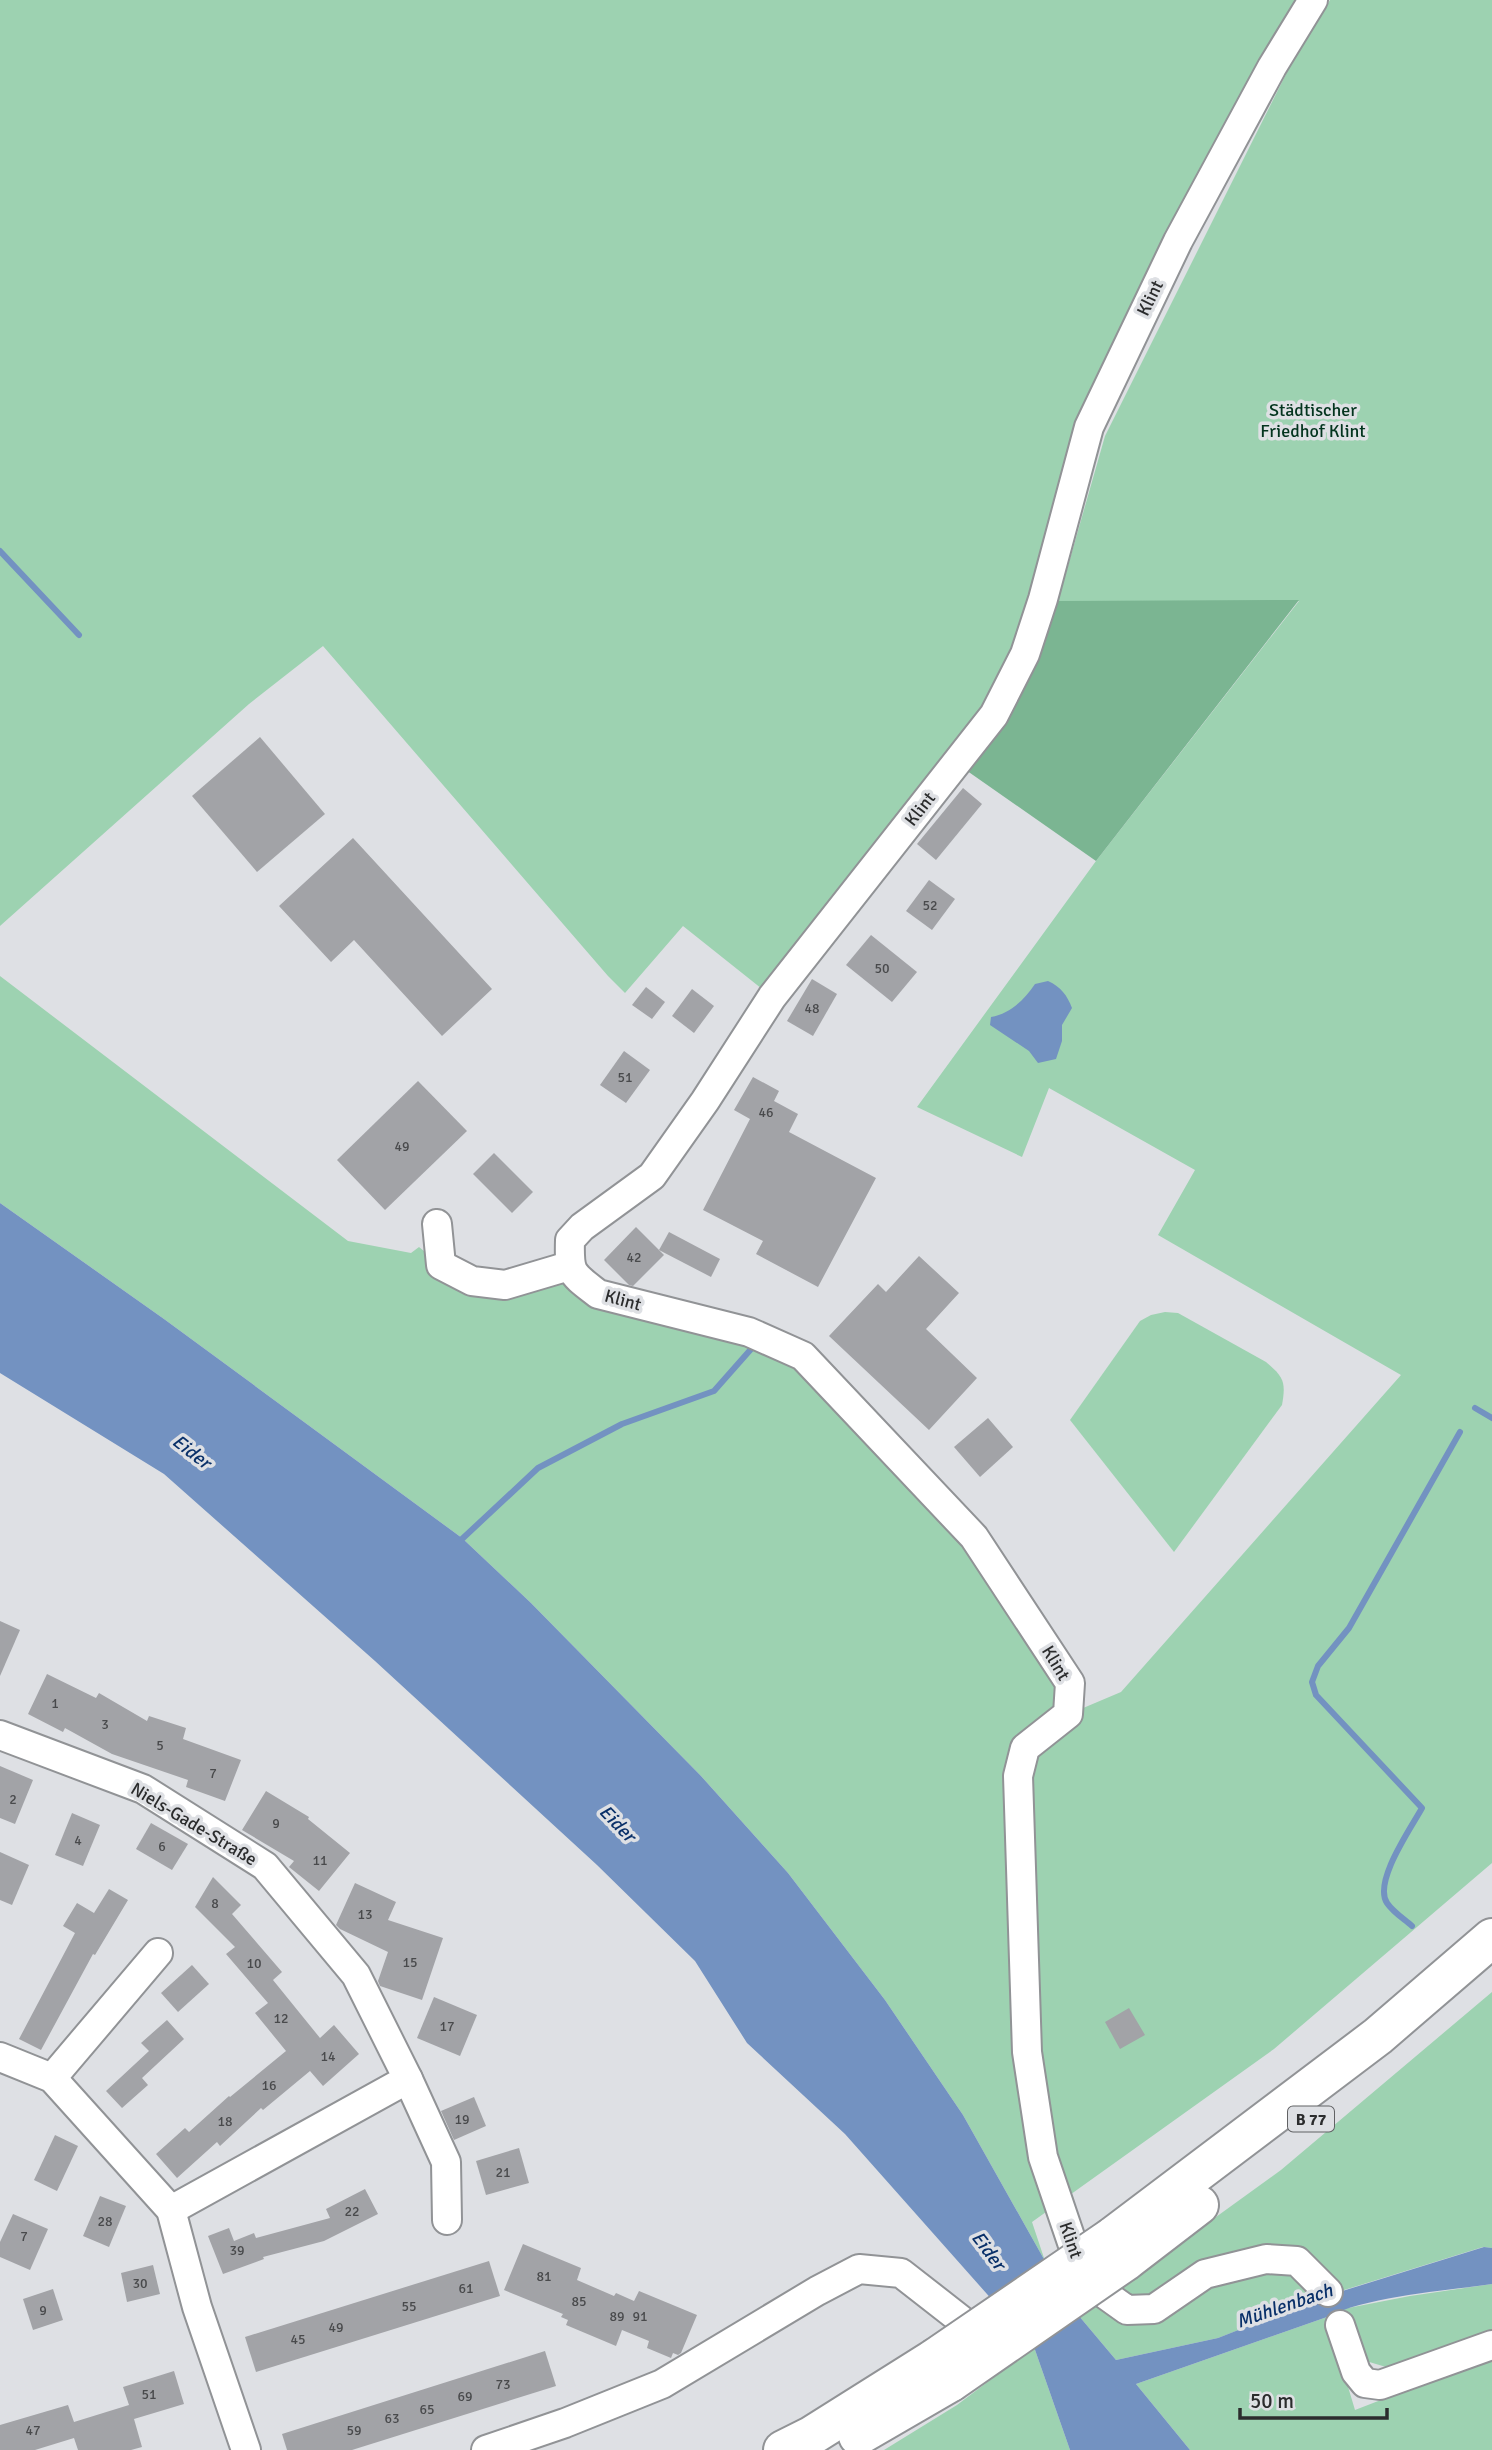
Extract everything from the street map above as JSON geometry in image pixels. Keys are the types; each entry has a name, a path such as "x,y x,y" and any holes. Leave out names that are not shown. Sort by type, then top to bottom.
{"highway":[{"name":"B 77","path":"1119,2249 1378,2036 1492,1938"},
{"name":"B 77","path":"835,2450 943,2370 1396,2055 1492,1972"},
{"name":"B 77","path":"783,2450 943,2370"}],"street":[{"name":"Klint","path":"1313,0 1272,67 1178,242 1088,427 1043,599 1028,643 994,715 772,997 705,1101 652,1176 582,1227 570,1240 569,1266 580,1280 598,1294 749,1332 803,1356 974,1537 1070,1683 1068,1714 1025,1748 1018,1776 1027,2052 1043,2157 1080,2266 1106,2295 1127,2310 1154,2309 1205,2274 1266,2259 1297,2261 1328,2292"},
{"path":"438,1224 441,1265 472,1281 505,1285 569,1266"},
{"name":"Niels-Gade-Straße","path":"0,1735 143,1789 265,1866 356,1975 446,2162 447,2220"},
{"path":"52,2078 158,1953"},
{"path":"0,2057 52,2078 171,2210 197,2307 246,2450"},
{"path":"171,2210 408,2079"},
{"path":"486,2450 565,2423 662,2384 817,2291 859,2269 901,2273 965,2323 993,2371"},
{"path":"1340,2325 1356,2372 1365,2383 1380,2385 1492,2345"}],"green space":[{"path":"0,0 1313,0 1089,427 1025,654 772,997 683,926 625,993 323,646 249,704 0,926"},
{"name":"Städtischer Friedhof Klint","path":"1330,0 1492,0 1492,1863 1274,2049 1032,2222 1045,2261 963,2115 885,2000 788,1873 701,1776 531,1603 462,1538 164,1319 0,1203 0,976 348,1241 411,1253 419,1247 441,1265 580,1280 803,1356 974,1537 1070,1683 1069,1714 1121,1692 1401,1375 1158,1235 1195,1170 1049,1088 1022,1157 917,1107 1096,861 1299,601 1058,601 1105,436 1288,70"},
{"path":"1299,600 1096,861 963,768 1037,658 1058,601"},
{"path":"1165,1312 1178,1313 1266,1362 1280,1376 1284,1391 1282,1405 1174,1552 1070,1420 1140,1321"},
{"path":"1492,1992 1492,2248 1483,2247 1328,2295 1218,2338 1116,2360 1079,2316 1281,2170"},
{"path":"1492,2284 1492,2337 1396,2370 1366,2361 1343,2309 1410,2296"},
{"path":"1327,2317 1355,2410 1492,2357 1492,2450 1190,2450 1136,2384"},
{"path":"1034,2347 1070,2450 884,2450 957,2405"}],"water":[{"path":"1048,981 1063,992 1072,1008 1062,1025 1062,1041 1056,1059 1038,1063 1029,1051 990,1025 991,1017 1016,1005 1035,984"},
{"name":"Eider","path":"0,1203 164,1319 462,1538 531,1603 701,1776 788,1873 885,2000 963,2115 1079,2316 1116,2360 1218,2338 1320,2298 1484,2247 1492,2248 1492,2284 1407,2295 1363,2304 1136,2384 1190,2450 1070,2450 1034,2347 845,2134 747,2043 695,1961 597,1865 375,1661 164,1474 0,1373"}],"building":[{"path":"260,737 325,814 257,872 192,796"},
{"path":"963,788 982,804 936,860 917,844"},
{"path":"353,838 492,989 442,1036 354,940 331,962 279,906"},
{"path":"929,880 955,899 932,930 906,911"},
{"path":"871,935 917,972 892,1002 846,965"},
{"path":"812,979 837,994 813,1036 787,1021"},
{"path":"646,987 665,1002 652,1019 632,1005"},
{"path":"692,989 714,1006 694,1033 672,1016"},
{"path":"624,1051 650,1070 626,1103 600,1085"},
{"path":"753,1077 779,1091 774,1101 798,1114 789,1132 876,1178 818,1287 756,1254 763,1241 703,1210 750,1119 734,1110"},
{"path":"418,1081 467,1131 385,1210 337,1160"},
{"path":"494,1153 533,1192 512,1213 473,1174"},
{"path":"636,1227 664,1255 633,1286 604,1260"},
{"path":"669,1232 720,1259 711,1277 659,1250"},
{"path":"919,1256 959,1293 926,1329 977,1378 929,1430 829,1336 878,1284 886,1292"},
{"path":"988,1418 1013,1447 980,1477 954,1447"},
{"path":"0,1621 20,1630 0,1676"},
{"path":"47,1674 96,1698 99,1693 147,1721 149,1716 186,1728 183,1739 241,1760 225,1801 186,1787 188,1780 112,1754 65,1728 63,1732 28,1714"},
{"path":"0,1766 33,1780 15,1824 0,1818"},
{"path":"266,1791 309,1817 308,1819 350,1853 319,1891 289,1867 294,1861 242,1830"},
{"path":"72,1813 100,1825 83,1866 55,1855"},
{"path":"151,1823 188,1844 172,1870 136,1849"},
{"path":"0,1852 29,1865 12,1905 0,1900"},
{"path":"213,1877 241,1905 232,1914 282,1972 273,1980 320,2038 334,2025 359,2054 323,2086 310,2071 263,2110 261,2108 220,2146 217,2142 177,2178 156,2154 185,2128 189,2132 286,2051 255,2013 268,2003 226,1954 235,1947 195,1907"},
{"path":"355,1883 396,1902 388,1920 443,1938 422,2000 380,1986 378,1981 388,1952 336,1925"},
{"path":"109,1889 128,1900 95,1955 93,1954 41,2050 19,2039 75,1933 63,1926 77,1903 94,1913"},
{"path":"192,1965 209,1984 178,2012 161,1993"},
{"path":"434,1997 477,2015 460,2056 417,2038"},
{"path":"1129,2008 1145,2035 1120,2049 1105,2022"},
{"path":"167,2020 184,2039 142,2078 148,2085 122,2108 106,2091 149,2051 141,2043"},
{"path":"474,2097 486,2126 454,2140 441,2111"},
{"path":"55,2135 78,2146 57,2191 34,2180"},
{"path":"519,2148 529,2183 486,2195 476,2161"},
{"path":"365,2189 378,2214 324,2241 263,2257 264,2259 223,2274 208,2236 229,2228 234,2241 254,2233 256,2238 330,2218 326,2209"},
{"path":"100,2196 126,2206 109,2247 83,2236"},
{"path":"13,2214 48,2229 30,2270 0,2257 0,2242"},
{"path":"523,2244 581,2268 577,2280 614,2296 616,2293 634,2301 639,2291 697,2315 681,2353 673,2353 671,2358 647,2348 649,2341 622,2330 616,2346 566,2325 568,2320 561,2317 563,2314 504,2290"},
{"path":"489,2261 500,2296 256,2372 245,2337"},
{"path":"153,2265 160,2294 127,2302 121,2273"},
{"path":"53,2289 63,2320 33,2330 23,2299"},
{"path":"545,2351 556,2386 352,2450 287,2450 282,2434"},
{"path":"174,2371 184,2404 134,2419 142,2447 131,2450 78,2450 74,2438 35,2450 0,2450 0,2425 68,2405 74,2422 129,2405 123,2387"}],"waterway":[{"path":"0,551 79,635"},
{"path":"462,1539 538,1468 622,1424 714,1391 752,1348"},
{"path":"1475,1408 1492,1418"},
{"path":"1412,1926 1387,1903 1384,1894 1385,1882 1395,1855 1422,1808 1316,1695 1312,1682 1318,1666 1349,1628 1460,1432"}],"water label":[{"name":"Mühlenbach","path":"1284,2305"}]}
